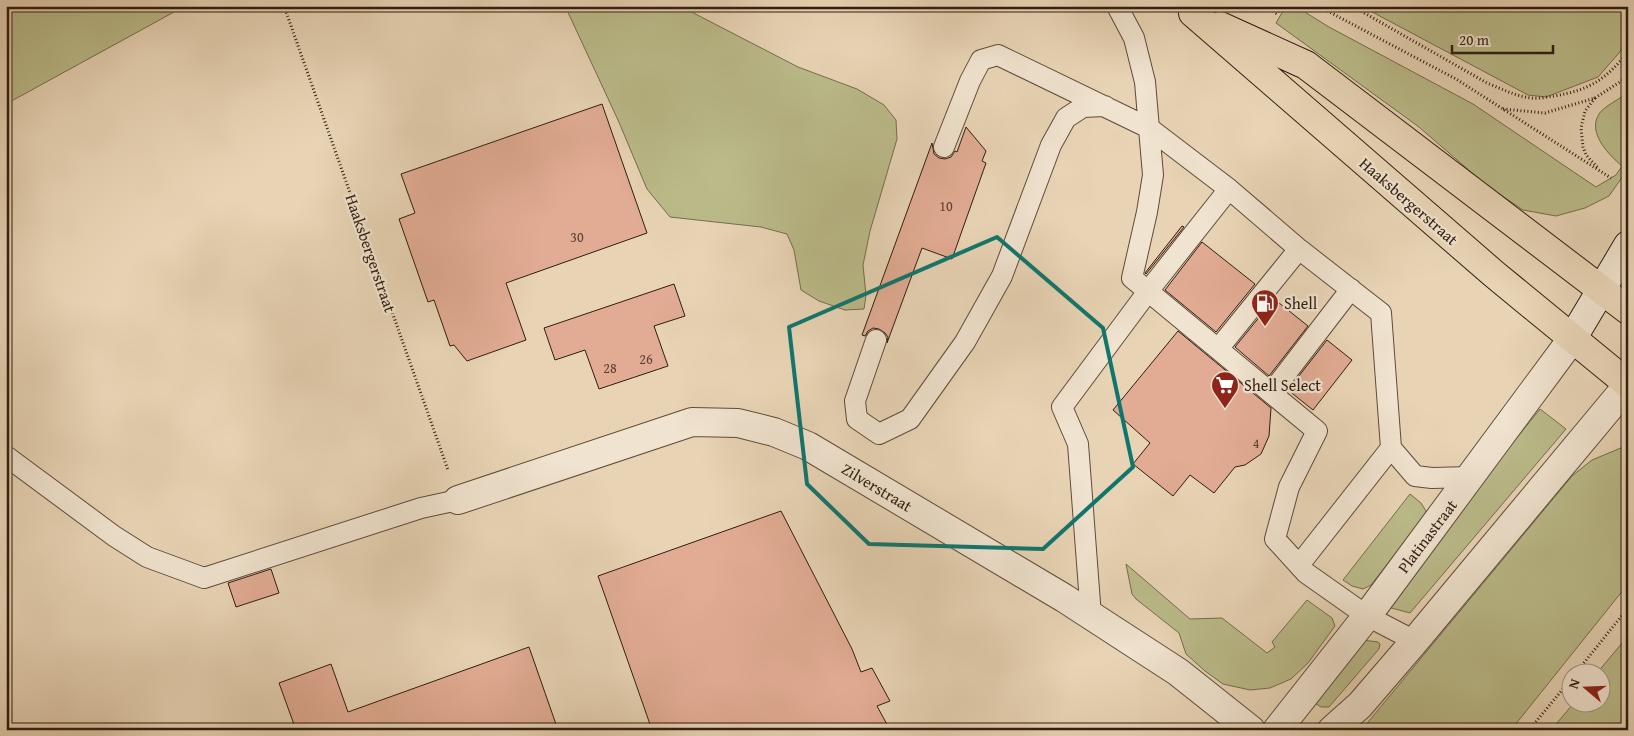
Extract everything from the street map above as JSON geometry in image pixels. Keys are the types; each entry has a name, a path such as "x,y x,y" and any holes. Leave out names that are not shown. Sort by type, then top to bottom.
{"main road":[{"name":"Haaksbergerstraat","path":"1185,10 1306,65 1628,310"},
{"name":"Haaksbergerstraat","path":"1185,10 1494,274 1628,385"}],"street":[{"name":"Platinastraat","path":"1277,730 1367,616 1572,339 1628,245"},
{"path":"1332,730 1360,705 1415,641 1628,385"},
{"name":"Zilverstraat","path":"458,500 692,422 738,423 774,432 808,446 1091,616 1178,672 1251,730"}],"lane":[{"path":"1117,6 1134,38 1145,82 1153,175 1147,212 1132,278 1149,290 1317,431 1289,487 1275,539 1306,573 1367,616 1415,641"},
{"path":"944,147 970,81 981,60 998,55 1149,128 1229,189 1299,250 1381,313 1391,448 1415,476 1432,478 1471,477"},
{"path":"876,340 855,401 857,419 879,434 910,420 965,342 1002,276 1051,145 1066,118 1083,107 1105,106"},
{"path":"1091,616 1078,444 1062,407 1149,290 1229,189"},
{"path":"1218,349 1299,250"},
{"path":"1271,393 1351,289"},
{"path":"1299,565 1391,448"},
{"path":"6,456 114,536 147,557 204,578 421,508 458,500"}],"path":[{"name":"Haaksbergerstraat","path":"284,6 458,500"},
{"path":"1273,11 1277,14 1281,6"},
{"path":"1318,6 1456,79 1611,178"},
{"path":"1352,6 1487,83 1510,93 1533,99 1562,95 1592,86 1613,71 1628,52"},
{"path":"1503,109 1545,113 1595,98 1628,75"},
{"path":"1595,98 1585,111 1581,128 1586,155 1602,172"},
{"path":"1583,664 1628,608"},
{"path":"1529,730 1562,690"}],"highlighted area":[{"path":"997,237 1103,328 1133,467 1043,549 869,544 807,484 789,327"}],"green space":[{"path":"6,6 185,6 6,104"},
{"path":"565,6 680,6 798,67 857,89 884,105 896,120 897,139 870,231 863,265 866,295 864,309 845,310 819,301 801,290 794,250 787,234 761,227 670,217 647,189 618,120"},
{"path":"1286,6 1295,6 1329,27 1473,104 1596,187 1616,175 1622,166 1601,143 1596,129 1596,121 1604,108 1628,93 1628,169 1609,196 1585,208 1556,216 1523,210 1486,185 1419,127 1276,23"},
{"path":"1361,6 1628,6 1628,40 1598,77 1546,97 1528,95"},
{"path":"1540,409 1566,429 1410,613 1384,606 1385,602"},
{"path":"1628,445 1628,584 1511,730 1364,730 1364,727 1572,476 1592,460"},
{"path":"1410,494 1421,503 1426,511 1424,517 1371,585 1363,589 1352,586 1343,580"},
{"path":"1126,564 1190,619 1222,618 1267,653 1275,647 1272,642 1307,600 1332,618 1335,626 1308,663 1291,679 1270,688 1250,690 1223,684 1186,654 1179,633 1136,599 1132,594"},
{"path":"1628,636 1628,730 1551,730 1565,714 1612,714 1612,664 1605,664"},
{"path":"1355,639 1378,642 1380,644 1379,649 1329,707 1321,707 1315,703"}],"building":[{"path":"602,104 647,233 506,283 526,340 467,361 454,345 450,346 434,300 428,302 399,219 415,213 401,174"},
{"path":"966,127 986,151 982,161 986,163 952,259 922,248 887,343 888,337 879,329 873,328 865,336 862,335 932,143 934,154 939,158 951,157 955,151 957,152"},
{"path":"1182,226 1184,227 1146,274 1145,273"},
{"path":"1202,242 1255,284 1216,332 1165,290"},
{"path":"674,284 685,316 654,326 668,366 599,389 585,350 555,360 544,328"},
{"path":"1274,299 1308,326 1269,376 1235,347"},
{"path":"1178,331 1271,408 1269,436 1261,454 1245,465 1235,467 1214,493 1190,475 1173,496 1133,464 1150,443 1113,410"},
{"path":"1327,340 1352,360 1313,410 1288,390"},
{"path":"781,511 852,649 861,672 872,668 890,701 877,706 890,730 652,730 598,576"},
{"path":"271,569 279,593 236,607 228,583"},
{"path":"529,647 558,730 296,730 279,683 331,664 348,712"}],"place":[{"name":"Shell","path":"1265,327"},
{"name":"Shell Select","path":"1225,409"}]}
